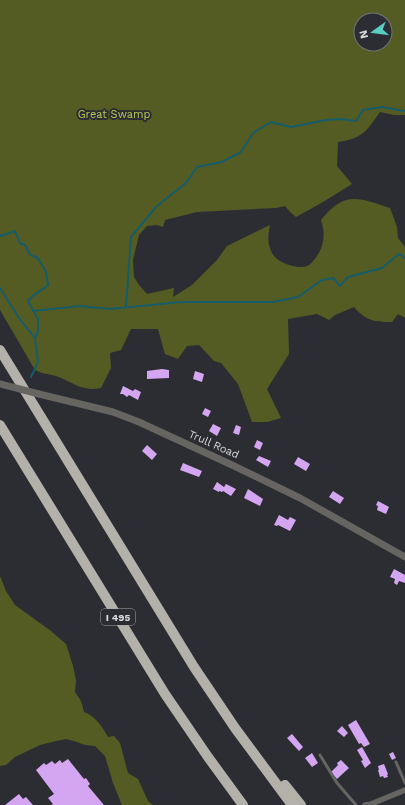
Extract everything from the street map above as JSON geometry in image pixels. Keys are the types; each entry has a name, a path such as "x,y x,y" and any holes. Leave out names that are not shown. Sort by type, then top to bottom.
{"highway":[{"path":"0,350 148,593 216,699 292,805"},
{"name":"I 495","path":"0,425 162,687 208,757 243,805"},
{"path":"216,699 301,805"}],"street":[{"name":"Trull Road","path":"0,384 101,408 133,420 300,498 405,557"},
{"path":"365,805 405,790"}],"lane":[{"path":"320,755 337,783 356,805"},
{"path":"396,762 405,783"}],"green space":[{"name":"Great Swamp","path":"0,0 405,0 405,115 394,115 380,112 371,125 359,136 338,142 337,166 352,184 296,217 285,206 276,208 197,212 165,220 163,227 157,225 147,226 139,235 133,260 134,277 147,294 174,288 173,297 192,285 217,260 227,246 270,225 268,236 270,249 274,256 282,262 293,266 308,266 320,251 322,246 324,236 321,220 337,204 352,199 360,199 390,208 397,227 398,238 405,247 405,318 398,314 392,322 371,320 358,312 354,307 335,315 329,320 317,314 288,319 289,354 267,389 281,418 267,422 252,422 238,384 221,363 214,361 199,345 187,346 178,359 165,354 158,329 131,329 121,350 110,353 111,368 101,388 82,388 62,378 35,370 0,310"},
{"path":"0,576 6,591 15,605 51,631 66,644 76,680 75,692 81,701 84,712 92,716 98,722 108,737 114,736 120,743 128,773 138,779 148,801 153,805 122,805 113,783 105,756 95,746 85,745 66,739 56,741 40,745 15,757 6,765 0,766"}],"building":[{"path":"162,369 169,370 169,378 147,379 147,371"},
{"path":"195,371 204,374 202,382 193,379"},
{"path":"123,386 133,391 135,389 141,392 138,400 129,395 127,397 120,394"},
{"path":"205,408 211,411 208,417 202,414"},
{"path":"213,424 221,428 217,436 209,431"},
{"path":"236,425 241,427 239,435 233,433"},
{"path":"257,440 263,443 260,450 254,447"},
{"path":"147,445 157,454 152,460 142,451"},
{"path":"259,456 271,461 268,467 256,460"},
{"path":"298,457 310,464 306,471 294,464"},
{"path":"183,463 202,471 199,477 180,470"},
{"path":"217,482 224,487 226,484 236,489 231,496 223,491 219,492 213,489"},
{"path":"248,489 263,499 260,506 244,498"},
{"path":"333,491 344,498 340,504 329,497"},
{"path":"378,501 389,507 386,514 377,510 378,506 376,505"},
{"path":"279,515 288,520 290,517 296,520 290,531 278,525 274,525"},
{"path":"394,569 405,575 405,583 399,581 397,585 394,583 395,579 390,577"},
{"path":"356,720 370,744 364,747 361,743 359,744 348,725"},
{"path":"342,726 348,733 344,737 337,731"},
{"path":"292,734 303,747 299,751 287,738"},
{"path":"362,747 371,763 365,768 361,761 363,760 357,750"},
{"path":"393,752 396,758 392,760 389,754"},
{"path":"312,753 318,763 312,767 305,758"},
{"path":"68,759 84,779 86,778 90,784 88,786 104,805 51,805 53,804 48,798 54,794 36,770 44,763 46,765 52,761 55,764 60,760 62,763"},
{"path":"341,760 349,768 337,779 331,772"},
{"path":"384,764 388,777 384,778 383,776 380,777 378,766"},
{"path":"19,794 23,799 26,797 33,805 5,805"}],"waterway":[{"path":"126,307 131,237 157,206 186,183 197,167 222,162 241,152 253,133 271,122 291,127 326,120 340,119 356,121 363,110 382,107 405,111"},
{"path":"0,235 1,236 15,231 20,243 25,245 30,255 38,258 46,272 48,285 28,301 38,319 38,331 35,338 38,362 31,377"},
{"path":"33,311 80,306 110,309 181,302 273,302 298,297 322,280 333,278 340,286 348,277 382,268 399,254 405,258"},
{"path":"0,288 19,318 35,338"}]}
